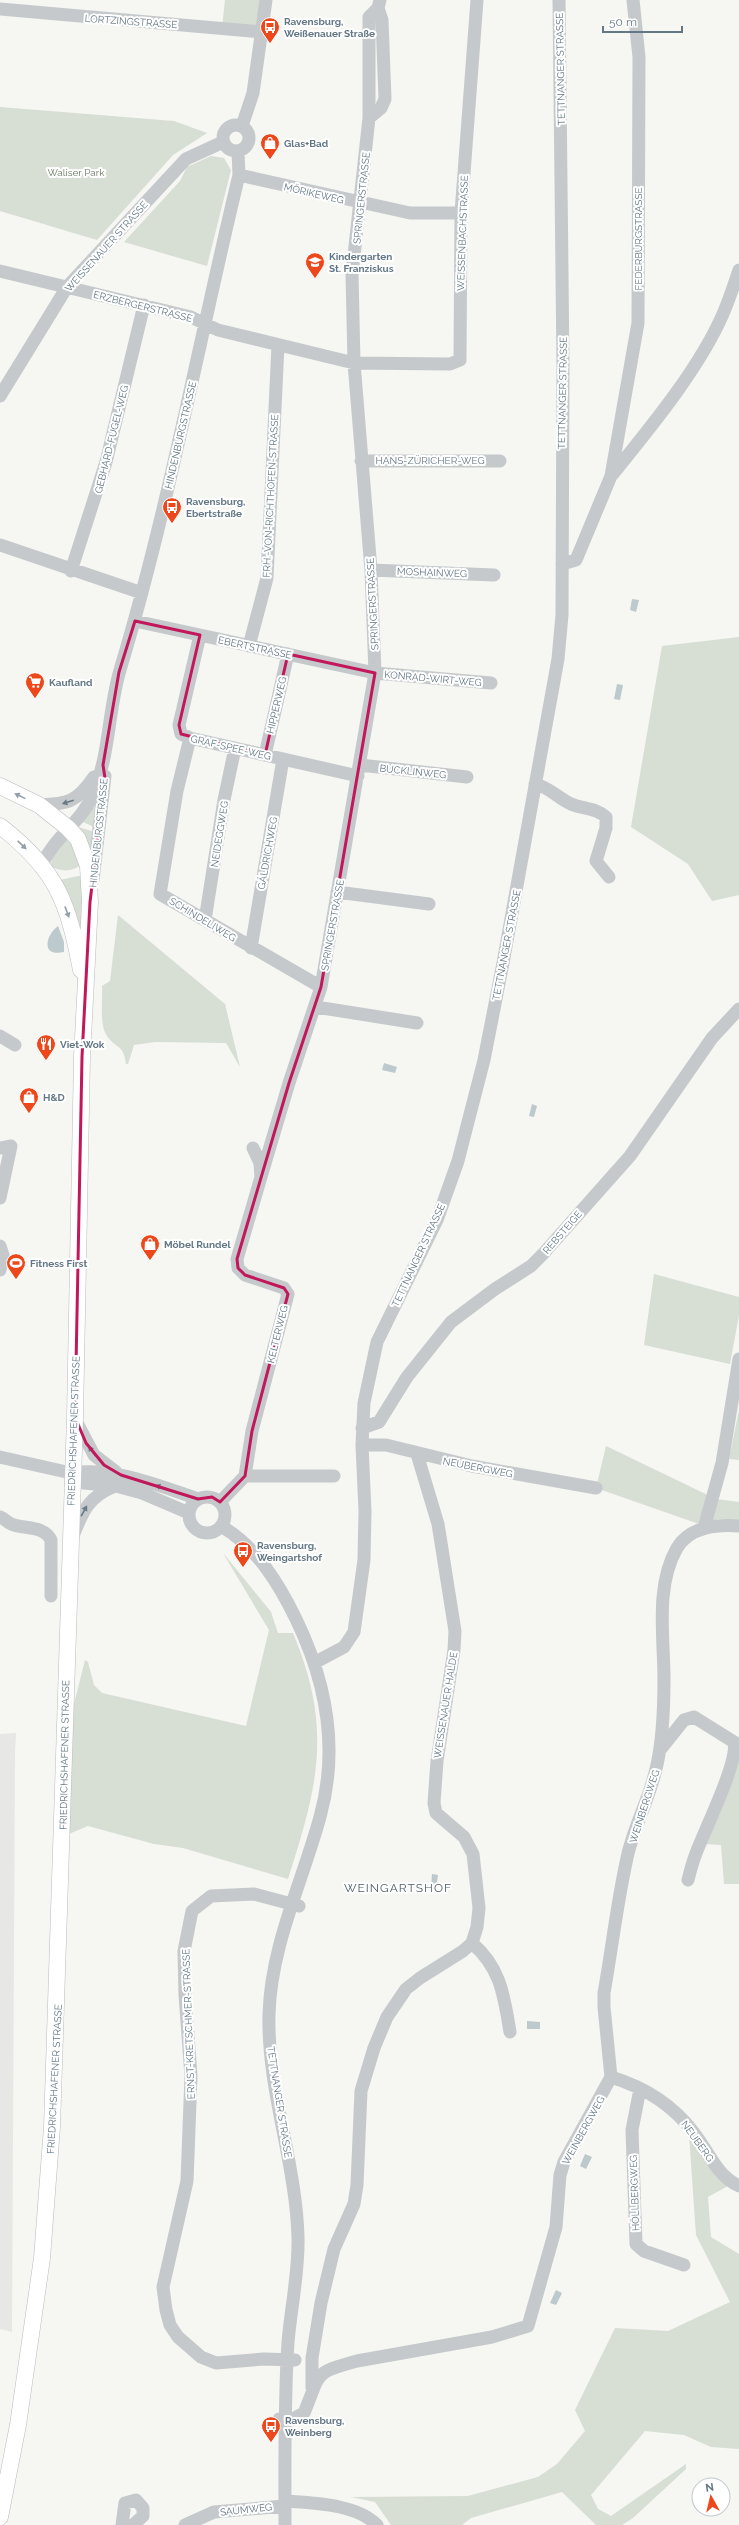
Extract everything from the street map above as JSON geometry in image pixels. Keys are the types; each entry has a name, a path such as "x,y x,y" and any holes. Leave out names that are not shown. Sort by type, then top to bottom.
{"main road":[{"name":"FRIEDRICHSHAFENER STRASSE","path":"0,786 39,805 68,828 83,849 88,866 90,902 84,989 75,1418 71,1473 52,2127 42,2258 18,2424 0,2517"},
{"name":"FRIEDRICHSHAFENER STRASSE","path":"0,826 42,864 62,896 72,925 84,989"}],"street":[{"path":"242,126 253,93 266,0"},
{"name":"WEISSENBACHSTRASSE","path":"354,363 450,364 460,360 461,213 477,0"},
{"name":"TETTNANGER STRASSE","path":"314,1663 344,1647 354,1632 364,1560 365,1511 362,1428 364,1403 377,1342 437,1220 458,1161 484,1060 558,659 562,615 562,210 559,0"},
{"name":"FEDERBURGSTRASSE","path":"562,564 576,560 610,476 638,323 639,57 633,0"},
{"name":"SPRINGERSTRASSE","path":"288,1083 316,1007 321,987 375,673 371,570 354,363 352,274 361,204 369,118 381,108 386,99 382,20 379,4"},
{"name":"LORTZINGSTRASSE","path":"0,9 46,6 65,16 262,32"},
{"path":"228,126 242,126 248,133 248,142 238,151 229,149 223,142 223,133 228,126"},
{"name":"WEISSENAUER STRASSE","path":"0,396 67,287 186,159 223,142"},
{"name":"HINDENBURGSTRASSE","path":"42,864 50,848 83,813 93,795 104,764 119,672 142,593 240,175 238,151"},
{"name":"MÖRIKEWEG","path":"240,175 361,204 410,213 461,213"},
{"name":"FEDERBURGSTRASSE","path":"610,476 638,443 692,368 723,314 739,270"},
{"name":"ERZBERGERSTRASSE","path":"0,271 191,317 205,325 278,345 354,363"},
{"name":"GEBHARD-FUGEL-WEG","path":"71,571 106,462 144,305"},
{"name":"FRH.-VON-RICHTHOFEN-STRASSE","path":"249,646 267,578 278,345"},
{"name":"HANS-ZÜRICHER-WEG","path":"361,461 500,461"},
{"path":"0,545 71,571 142,593"},
{"name":"MOSHAINWEG","path":"371,570 494,575"},
{"name":"EBERTSTRASSE","path":"135,621 375,673"},
{"name":"GRAF-SPEE-WEG","path":"200,635 179,725 180,734 190,738 284,759 359,770"},
{"name":"HIPPERWEG","path":"265,755 288,654"},
{"name":"KONRAD-WIRT-WEG","path":"375,673 491,683"},
{"name":"SCHINDELIWEG","path":"190,738 177,791 160,894 251,948 321,987"},
{"name":"NEIDEGGWEG","path":"205,920 224,800 235,748"},
{"name":"GÄLDRICHWEG","path":"251,948 284,759"},
{"name":"HINDENBURGSTRASSE","path":"39,805 60,804 75,800 84,792 104,764"},
{"name":"HINDENBURGSTRASSE","path":"90,902 105,778 104,764"},
{"name":"BUCKLINWEG","path":"359,770 467,777"},
{"path":"535,784 544,786 572,804 602,813 606,817 606,828 596,861 608,877"},
{"path":"337,892 429,904"},
{"path":"316,1007 417,1023"},
{"name":"REBSTEIGE","path":"362,1428 378,1422 407,1378 451,1322 495,1289 531,1266 543,1254 630,1156 712,1038 739,1009"},
{"path":"0,1036 15,1046"},
{"name":"KELTERWEG","path":"244,1476 252,1431 288,1294 284,1288 245,1275 238,1268 237,1259 288,1083"},
{"path":"0,1148 11,1146 0,1198"},
{"name":"KELTERWEG","path":"253,1148 260,1163 261,1177"},
{"path":"0,1246 3,1255 0,1270"},
{"path":"704,1528 722,1463 739,1359"},
{"path":"75,1418 94,1455 119,1480 198,1499 212,1497 220,1502 225,1517 221,1526 211,1533 198,1531 191,1523 189,1512 198,1499"},
{"name":"NEUBERGWEG","path":"362,1445 386,1445 417,1454 596,1488"},
{"name":"WEISSENAUER HALDE","path":"417,1454 441,1536 455,1631 454,1650 437,1761 434,1803 436,1813 464,1837 473,1854 478,1908 477,1928 472,1943"},
{"path":"0,1457 42,1464 71,1473 92,1470 119,1480 189,1512"},
{"path":"220,1502 244,1476 334,1476"},
{"path":"69,1546 89,1503 99,1493 119,1480"},
{"path":"0,1518 12,1525 44,1531 48,1534 51,1540 51,1596"},
{"name":"WEINBERGWEG","path":"282,2419 299,2417 304,2413 312,2389 324,2372 337,2366 357,2361 492,2337 528,2326 556,2227 560,2175 564,2162 611,2077 604,1993 627,1857 656,1771 660,1750 664,1681 663,1592 676,1550 683,1539 704,1528 721,1525 739,1526"},
{"name":"TETTNANGER STRASSE","path":"221,1526 246,1545 266,1569 290,1606 314,1663 327,1712 329,1762 321,1814 295,1905 276,1959 269,2019 274,2077 295,2185 299,2240 291,2360 282,2419 285,2525"},
{"name":"WEINBERGWEG","path":"660,1750 684,1720 694,1717 734,1742 736,1747 729,1775 695,1856 688,1880"},
{"name":"ERNST-KRETSCHMER-STRASSE","path":"291,2360 216,2362 201,2358 178,2337 170,2325 163,2287 187,2181 191,2076 184,1951 192,1911 211,1896 254,1894 295,1905"},
{"path":"312,2389 312,2358 321,2303 334,2249 354,2204 358,2185 362,2092 374,2048 387,2017 406,1989 472,1943 493,1965 504,1999 510,2032"},
{"name":"NEUBERG","path":"611,2077 657,2098 683,2119 721,2175 739,2186"},
{"name":"HÖLLBERGWEG","path":"640,2089 632,2130 636,2244 644,2251 684,2264"},
{"path":"122,2525 125,2503 136,2500 143,2508 144,2516 133,2525"},
{"name":"SAUMWEG","path":"185,2525 214,2512 285,2503 342,2507 361,2514 377,2525"}],"highlighted area":[{"path":"135,621 200,635 179,725 181,734 265,755 288,654 375,673 321,987 289,1083 237,1259 238,1268 245,1275 284,1288 288,1294 252,1431 245,1476 220,1502 212,1497 198,1499 121,1475 104,1465 86,1443 75,1417 82,1057 90,902 105,778 103,765 119,672"}],"shaded area":[{"path":"632,599 639,600 636,612 630,610"},
{"path":"617,684 623,685 620,700 614,699"},
{"path":"58,926 64,942 64,952 57,953 49,949 48,940 50,935"},
{"path":"384,1063 397,1067 395,1073 382,1070"},
{"path":"532,1104 537,1106 534,1117 529,1116"},
{"path":"16,1733 12,2332 0,2329 0,1734"},
{"path":"432,1874 438,1875 436,1889 431,1888"},
{"path":"527,2021 540,2022 540,2029 527,2029"},
{"path":"585,2154 592,2157 586,2169 580,2166"},
{"path":"556,2290 562,2293 556,2305 550,2303"}],"green space":[{"path":"225,0 266,0 262,32 222,28"},
{"name":"Waliser Park","path":"0,107 174,121 207,133 173,155 97,240 0,211"},
{"path":"211,156 224,158 231,170 207,266 124,242 180,181 187,167"},
{"path":"739,637 739,895 712,901 688,864 631,827 662,646"},
{"path":"100,793 94,827 83,822"},
{"path":"78,827 95,832 91,853"},
{"path":"69,837 81,865 70,870 62,870 51,866 52,853"},
{"path":"83,875 81,935 60,880"},
{"path":"118,915 225,1004 240,1067 226,1043 155,1042 134,1045 128,1064 126,1064 125,1057 121,1050 107,1036 102,1019 102,986 110,981"},
{"path":"654,1274 739,1297 739,1315 730,1364 644,1345"},
{"path":"739,1410 739,1460 729,1459"},
{"path":"606,1446 716,1499 739,1502 739,1523 719,1519 699,1524 596,1488"},
{"path":"223,1553 271,1612 278,1633 293,1633 306,1667 313,1699 317,1728 317,1757 307,1814 288,1879 183,1848 154,1844 88,1826 69,1834 74,1704 85,1660 88,1662 94,1685 102,1693 246,1726 269,1630"},
{"path":"739,1752 739,1884 724,1884 721,1845 706,1844"},
{"path":"689,2135 728,2186 708,2197 711,2237 739,2254 739,2449 711,2447 684,2435 645,2431 591,2495 598,2509 611,2516 686,2464 686,2469 633,2518 622,2525 596,2525 562,2492 471,2518 462,2525 391,2525 375,2502 351,2497 468,2496 538,2477 557,2464 585,2431 575,2410 615,2328 668,2331 730,2302 696,2235"}],"place":[{"name":"Ravensburg, Weißenauer Straße","path":"270,44"},
{"name":"Glas+Bad","path":"270,160"},
{"name":"Kindergarten St. Franziskus","path":"315,279"},
{"name":"Ravensburg, Ebertstraße","path":"172,524"},
{"name":"Kaufland","path":"35,699"},
{"name":"Viet-Wok","path":"46,1061"},
{"name":"H&D","path":"29,1114"},
{"name":"Möbel Rundel","path":"150,1261"},
{"name":"Fitness First","path":"16,1280"},
{"name":"Ravensburg, Weingartshof","path":"243,1568"},
{"name":"Ravensburg, Weinberg","path":"271,2443"}],"district":[{"name":"WEINGARTSHOF","path":"398,1888"}]}
